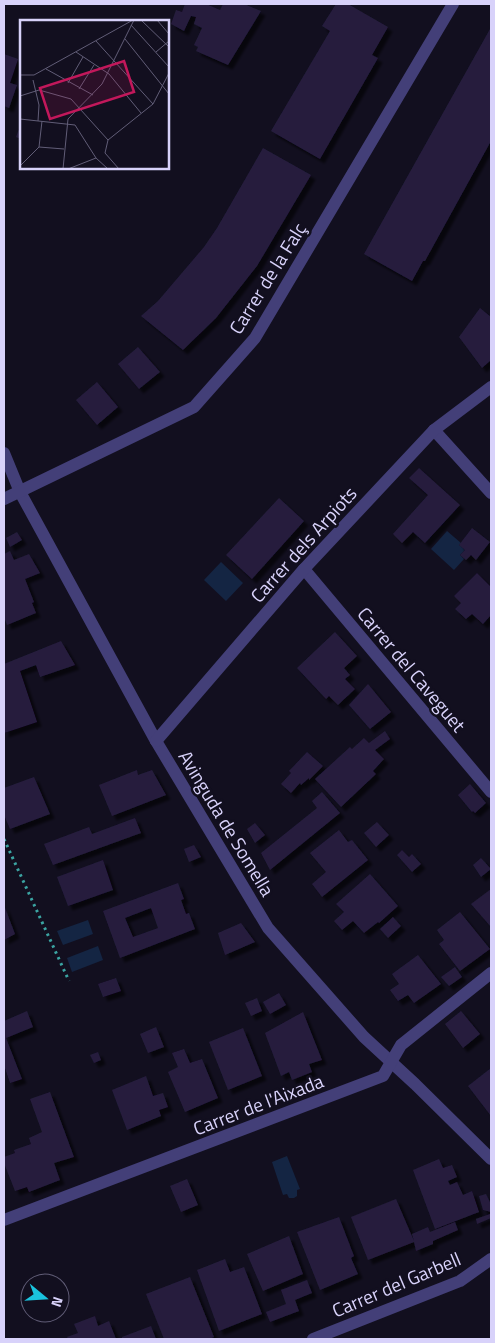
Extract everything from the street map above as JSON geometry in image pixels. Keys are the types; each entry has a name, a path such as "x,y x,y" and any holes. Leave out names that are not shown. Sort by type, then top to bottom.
{"street":[{"name":"Carrer de la Falç","path":"4,499 194,408 255,338 453,4"},
{"name":"Carrer dels Arpiots","path":"156,741 304,569 434,430 491,387"},
{"path":"434,430 491,493"},
{"name":"Avinguda de Somella","path":"4,453 20,492 156,741 268,928 364,1037 491,1159"},
{"name":"Carrer del Caveguet","path":"304,569 491,792"},
{"name":"Carrer de l'Aixada","path":"4,1220 383,1076 401,1045 491,974"},
{"name":"Carrer del Garbell","path":"314,1339 460,1281 491,1259"}],"path":[{"path":"4,839 69,981"}],"water":[{"path":"447,531 461,543 459,545 465,550 460,555 464,559 454,570 431,549"},
{"path":"221,562 243,583 226,601 204,580"},
{"path":"88,920 93,934 63,945 57,931"},
{"path":"98,946 103,960 72,972 67,958"},
{"path":"287,1156 300,1189 297,1190 297,1196 294,1198 289,1198 287,1194 283,1195 272,1162"}],"building":[{"path":"185,4 206,4 220,10 223,4 244,4 261,11 228,65 196,51 198,47 194,45 202,28 194,24 196,17 191,16 184,31 171,24 176,10 182,12"},
{"path":"336,4 348,4 388,27 372,55 378,58 320,159 271,131 330,31 322,26"},
{"path":"490,29 491,141 412,281 364,254"},
{"path":"4,54 18,59 10,83 17,85 9,108 4,106"},
{"path":"20,127 20,139 16,137"},
{"path":"263,148 311,175 257,266 216,318 183,350 141,316 158,301 204,247"},
{"path":"480,308 491,317 491,360 482,368 459,337"},
{"path":"138,347 160,372 139,389 118,364"},
{"path":"97,382 118,407 97,425 76,400"},
{"path":"419,468 460,505 425,543 413,532 402,543 393,534 428,495 409,478"},
{"path":"279,498 304,521 252,579 226,555"},
{"path":"472,528 490,542 476,560 471,555 466,560 460,555 465,550 459,545"},
{"path":"17,532 22,540 10,547 6,538"},
{"path":"10,551 14,560 29,554 40,573 25,579 36,613 7,625 4,617 4,554"},
{"path":"477,573 491,587 491,615 483,624 472,614 466,619 455,609 461,603 454,596"},
{"path":"335,632 357,656 344,668 350,675 345,679 355,689 338,705 329,696 326,699 297,668"},
{"path":"61,641 75,665 40,677 36,665 20,671 37,722 4,733 4,664"},
{"path":"368,684 391,712 370,729 349,705"},
{"path":"385,731 390,739 375,750 384,759 373,771 376,774 341,807 315,779 350,747 352,749 364,738 369,743"},
{"path":"307,752 323,766 309,780 309,778 301,785 300,783 291,793 281,784 291,773 289,771"},
{"path":"137,770 138,775 152,770 166,795 112,816 99,785"},
{"path":"34,777 50,814 10,829 4,815 4,788"},
{"path":"470,784 486,803 475,813 458,795"},
{"path":"322,792 340,813 270,870 261,853 317,808 312,801"},
{"path":"135,818 141,833 53,865 44,844 89,827 92,834"},
{"path":"377,822 389,835 376,847 364,833"},
{"path":"255,823 265,835 255,843 247,829"},
{"path":"339,830 348,842 352,840 368,860 322,897 312,884 326,872 310,853"},
{"path":"194,845 201,857 189,862 184,849"},
{"path":"402,850 409,857 412,854 421,864 412,872 397,855"},
{"path":"481,858 491,869 481,877 473,865"},
{"path":"103,860 113,890 68,906 57,877"},
{"path":"370,874 398,906 364,933 353,921 342,930 334,921 344,912 336,904"},
{"path":"178,883 184,899 181,900 186,914 189,913 195,929 120,958 103,911","holes":["151,908 158,928 133,937 125,918"]},
{"path":"491,889 491,927 471,904"},
{"path":"4,905 15,934 4,940"},
{"path":"460,912 490,949 460,971 439,944 444,940 437,930"},
{"path":"393,917 401,926 388,938 380,929"},
{"path":"241,923 255,942 225,955 218,933"},
{"path":"418,955 441,984 414,1003 408,995 398,1001 390,990 399,984 392,974"},
{"path":"455,967 462,977 449,986 441,977"},
{"path":"116,978 121,991 103,997 98,984"},
{"path":"279,993 286,1005 270,1014 263,1002"},
{"path":"257,998 262,1011 251,1016 245,1003"},
{"path":"27,1011 33,1027 6,1038 22,1079 10,1083 4,1065 4,1021"},
{"path":"461,1011 480,1034 463,1048 445,1024"},
{"path":"303,1012 322,1060 309,1064 312,1072 292,1080 289,1072 281,1076 265,1033"},
{"path":"156,1027 164,1047 148,1053 140,1034"},
{"path":"243,1028 262,1076 228,1090 209,1042"},
{"path":"184,1049 190,1063 202,1059 218,1098 185,1112 168,1072 178,1067 172,1053"},
{"path":"98,1052 101,1060 94,1063 90,1055"},
{"path":"491,1068 491,1116 468,1086"},
{"path":"146,1076 153,1096 163,1093 168,1107 159,1110 161,1116 127,1130 112,1090"},
{"path":"50,1092 74,1157 54,1163 60,1180 29,1192 27,1187 15,1191 4,1163 4,1157 15,1153 14,1150 31,1144 29,1138 42,1132 30,1099"},
{"path":"439,1159 443,1168 452,1165 457,1177 448,1181 450,1185 457,1182 463,1195 472,1191 479,1212 435,1229 413,1170"},
{"path":"187,1179 198,1205 181,1212 170,1186"},
{"path":"486,1194 491,1204 491,1212 483,1210 479,1196"},
{"path":"396,1199 414,1241 412,1234 428,1227 430,1232 455,1222 458,1230 416,1251 414,1242 368,1260 351,1217"},
{"path":"490,1214 491,1218 477,1224 476,1219"},
{"path":"339,1217 354,1256 351,1258 358,1274 320,1290 297,1232"},
{"path":"289,1236 303,1274 263,1291 247,1254"},
{"path":"225,1259 230,1272 244,1267 262,1314 219,1331 197,1270"},
{"path":"190,1277 214,1337 210,1339 164,1339 146,1294"},
{"path":"307,1280 312,1293 295,1300 299,1311 270,1322 266,1312 286,1304 281,1290"},
{"path":"95,1316 98,1326 109,1321 116,1339 68,1339 67,1337 78,1333 74,1324"},
{"path":"151,1326 156,1339 122,1339 122,1337"}]}
